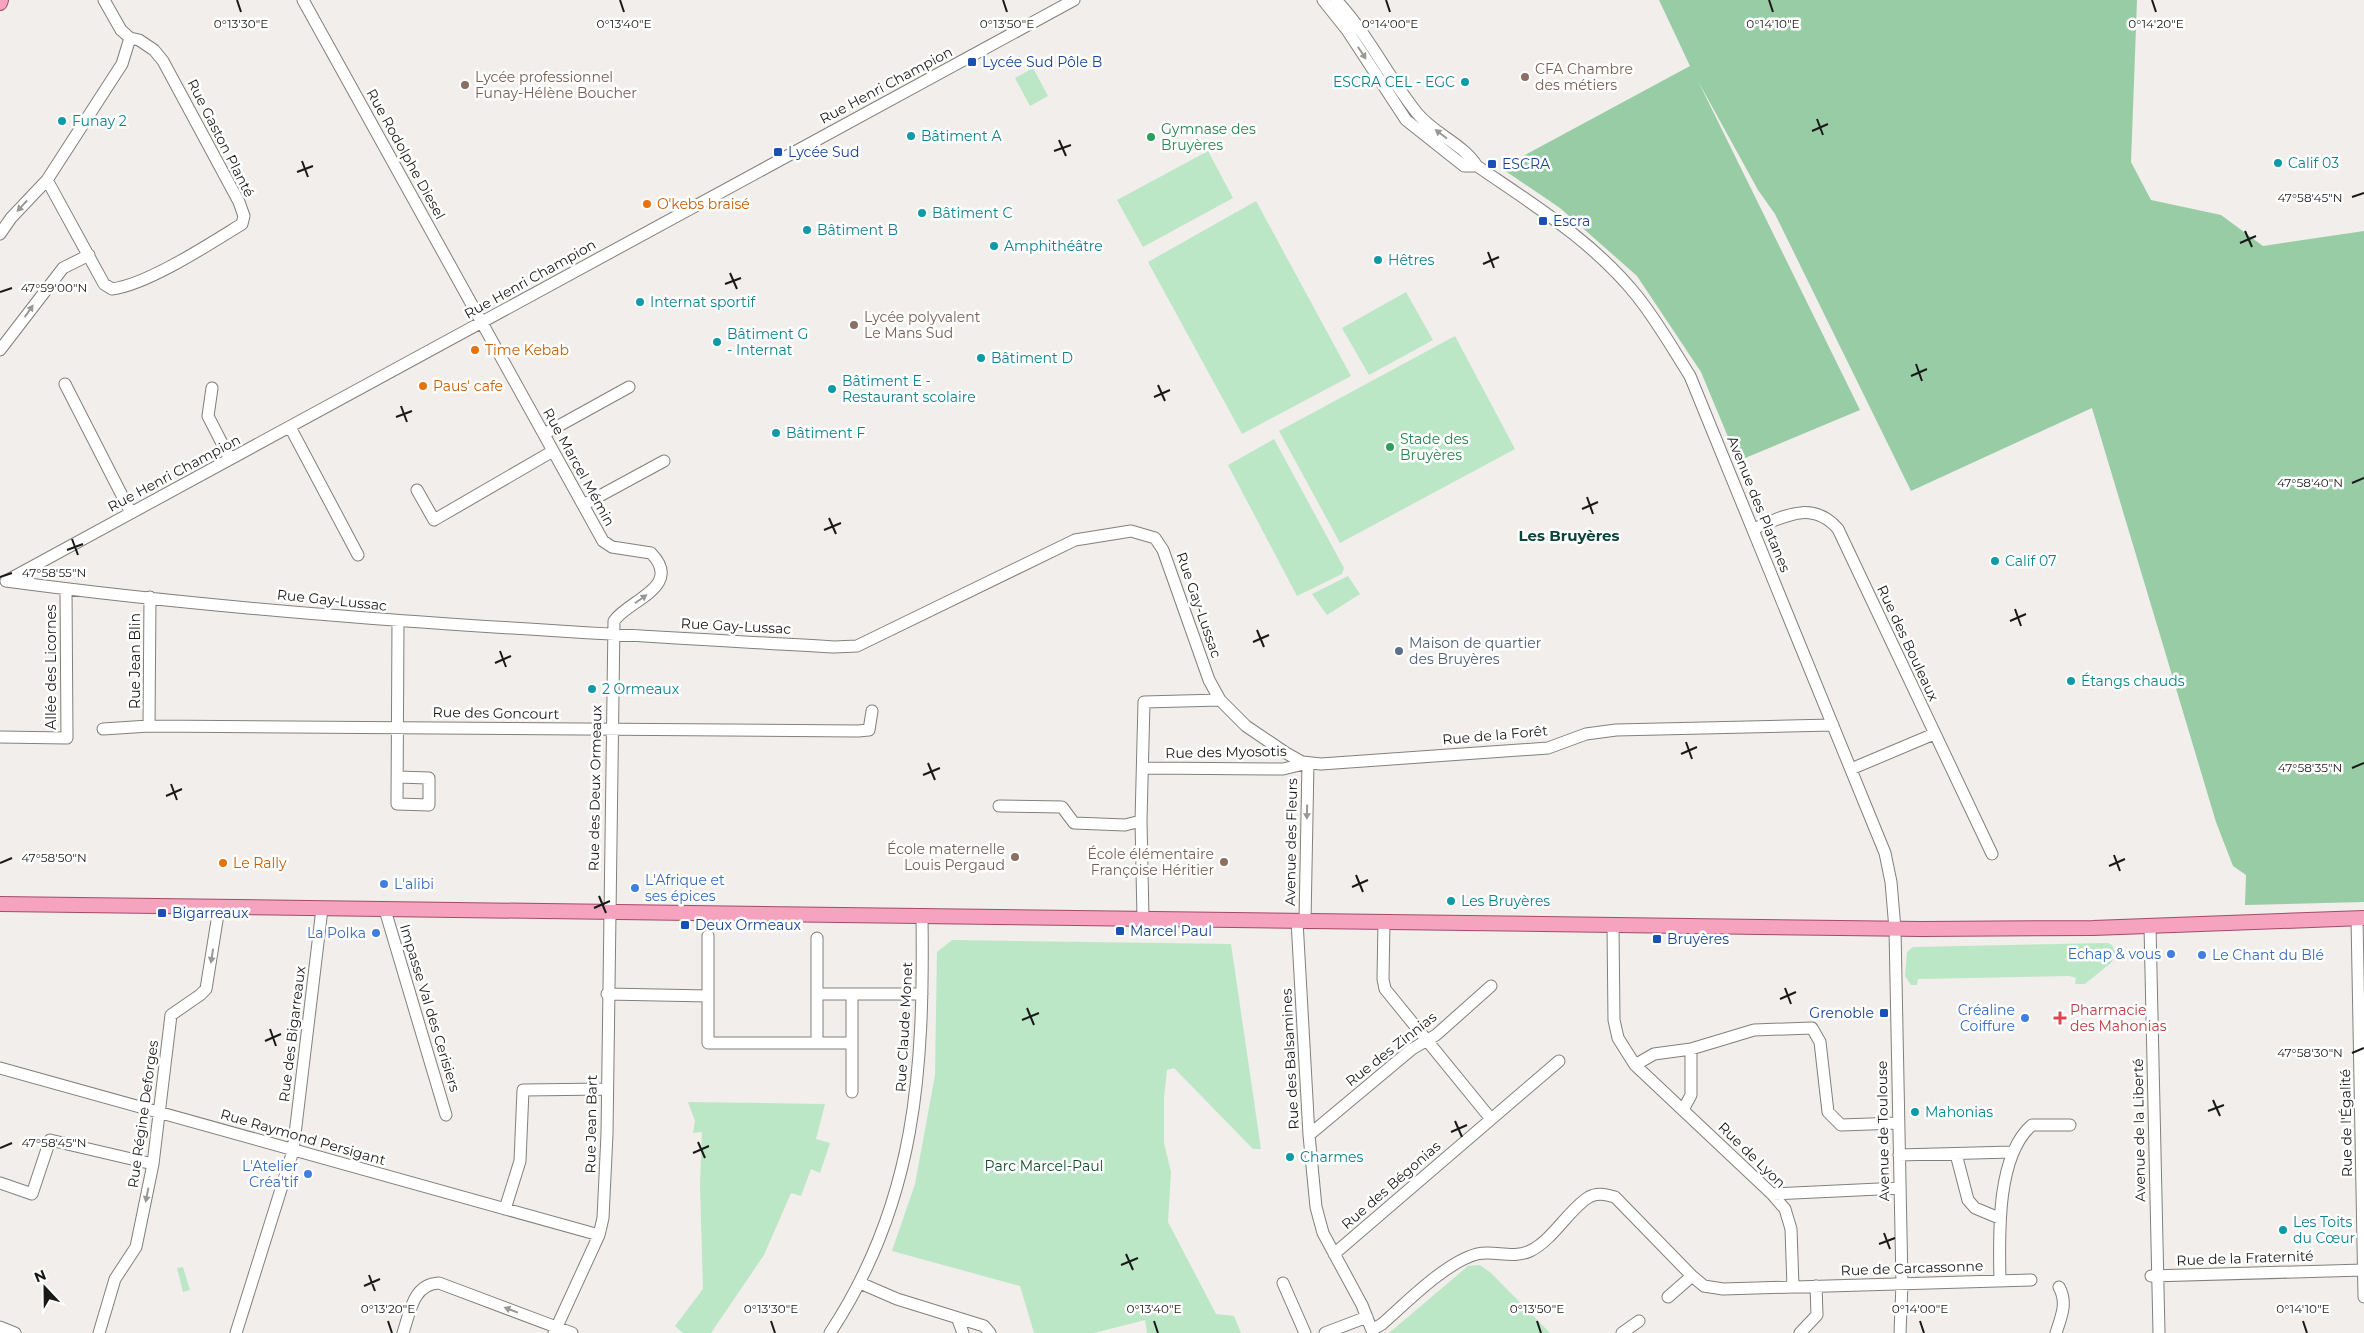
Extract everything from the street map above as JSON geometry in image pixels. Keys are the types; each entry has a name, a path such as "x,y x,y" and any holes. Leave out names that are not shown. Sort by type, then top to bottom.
{"main road":[{"path":"0,904 1895,929 2150,926 2360,918"}],"street":[{"name":"Rue Gaston Planté","path":"47,180 104,284 112,290 126,288 188,257 242,224 244,216 239,202 167,67 154,50 139,40 130,38 121,30 104,0"},
{"name":"Rue Rodolphe Diesel","path":"304,0 483,322"},
{"name":"Rue Henri Champion","path":"3,583 1074,0"},
{"name":"Avenue des Platanes","path":"1323,0 1347,30 1406,120 1464,166 1477,166"},
{"name":"Avenue des Platanes","path":"1336,0 1360,30 1417,114 1470,155 1477,166 1564,226 1593,250 1637,296 1671,344 1690,376 1885,853 1891,882 1895,929"},
{"path":"0,234 11,218 47,180 122,64 130,38"},
{"path":"0,350 63,268 88,256"},
{"name":"Rue Marcel Mémin","path":"483,322 603,541 612,547 651,553 660,567 660,579 657,586 620,612 614,621 613,634"},
{"path":"65,384 132,513"},
{"path":"544,434 629,387"},
{"path":"212,388 208,416 230,460"},
{"path":"290,427 358,555"},
{"path":"417,490 434,520 553,451"},
{"path":"583,505 664,461"},
{"name":"Rue des Bouleaux","path":"1753,529 1791,514 1807,511 1818,513 1830,520 1838,529 1992,854"},
{"name":"Rue Gay-Lussac","path":"3,583 398,622 834,647 857,646 1075,540 1117,531 1131,531 1155,538 1163,550 1209,680 1220,700 1234,716 1258,735 1286,753 1308,763"},
{"name":"Allée des Licornes","path":"0,737 67,738 66,589"},
{"name":"Rue Jean Blin","path":"149,726 150,597"},
{"path":"397,777 398,622"},
{"name":"Rue des Deux Ormeaux","path":"608,912 613,634"},
{"path":"1143,919 1141,820 1144,768 1144,702 1220,700"},
{"name":"Rue des Goncourt","path":"103,729 149,726 858,731 869,730 872,711"},
{"name":"Rue de la Forêt","path":"1308,763 1548,748 1586,734 1616,730 1833,725"},
{"path":"1851,769 1934,734"},
{"name":"Rue des Myosotis","path":"1144,768 1283,769 1308,763"},
{"name":"Avenue des Fleurs","path":"1301,921 1308,763"},
{"path":"999,806 1062,807 1074,823 1125,825 1141,820"},
{"name":"Rue Régine Deforges","path":"99,1333 115,1278 136,1247 153,1164 171,1015 200,996 206,988 219,908"},
{"name":"Rue des Bigarreaux","path":"236,1333 294,1151 322,909"},
{"name":"Impasse Val des Cerisiers","path":"385,910 446,1115"},
{"name":"Rue Jean Bart","path":"555,1330 599,1235 603,1218 607,1089 608,912"},
{"name":"Rue Claude Monet","path":"830,1333 860,1283 887,1221 906,1157 920,1068 922,916"},
{"name":"Rue de l'Égalité","path":"2360,918 2364,1297"},
{"name":"Rue des Balsamines","path":"1301,921 1309,1135 1316,1207 1323,1233 1367,1317 1372,1331"},
{"path":"1384,922 1383,979 1385,989 1491,1119"},
{"name":"Rue de Lyon","path":"1613,925 1614,1020 1621,1044 1635,1064 1772,1194 1785,1209 1791,1229 1793,1287"},
{"name":"Avenue de la Liberté","path":"2150,926 2154,1276 2158,1333"},
{"name":"Avenue de Toulouse","path":"1895,929 1902,1284 1900,1333"},
{"path":"708,936 708,1043 852,1043"},
{"path":"817,938 817,1043"},
{"name":"Rue des Zinnias","path":"1309,1135 1426,1040 1436,1034 1492,986"},
{"path":"607,994 708,996"},
{"path":"817,994 922,994"},
{"path":"852,994 852,1092"},
{"path":"1635,1064 1654,1054 1691,1049 1754,1030 1812,1028 1820,1042 1828,1112 1832,1118 1841,1125 1898,1123"},
{"path":"1683,1110 1691,1094 1691,1049"},
{"name":"Rue des Bégonias","path":"1334,1254 1559,1061"},
{"name":"Rue Raymond Persigant","path":"0,1068 599,1235"},
{"path":"505,1209 520,1161 523,1090 607,1089"},
{"path":"2000,1281 1999,1218 2012,1152 2021,1134 2032,1125 2070,1125"},
{"path":"0,1183 32,1194 50,1140 153,1164"},
{"path":"1899,1155 2012,1152"},
{"path":"1956,1154 1968,1200 1975,1208 1999,1218"},
{"path":"1772,1194 1900,1188"},
{"name":"Rue de Carcassonne","path":"1372,1331 1464,1258 1479,1254 1518,1254 1529,1251 1542,1243 1589,1197 1602,1194 1615,1197 1704,1286 1723,1289 2031,1280"},
{"name":"Rue de la Fraternité","path":"2154,1276 2364,1270"},
{"path":"1668,1297 1692,1276"},
{"path":"403,1333 419,1291 428,1284 439,1283 555,1330 572,1333"},
{"path":"860,1283 897,1299 958,1320 984,1326 990,1333"},
{"path":"1283,1283 1305,1333"},
{"path":"1800,1333 1817,1315 1816,1286"},
{"path":"2056,1333 2064,1307 2063,1295 2059,1287"},
{"path":"1325,1333 1342,1330 1367,1317"},
{"path":"958,1320 963,1333"},
{"path":"1622,1333 1639,1322"},
{"path":"0,1326 16,1333"}],"green space":[{"path":"1659,0 2137,0 2131,162 2151,200 2221,215 2263,246 2364,231 2364,902 2245,905 2246,875 2233,866 2216,822 2092,408 1911,491 1775,214 1758,190 1698,81 1860,410 1738,461 1701,372 1637,276 1560,208 1501,168 1690,66"},
{"path":"1033,68 1048,96 1030,106 1015,78"},
{"path":"1208,151 1233,198 1143,247 1117,200"},
{"path":"1256,201 1351,376 1242,434 1148,262"},
{"path":"1406,292 1433,340 1369,375 1342,328"},
{"path":"1455,336 1515,449 1340,543 1279,431"},
{"path":"1274,439 1344,568 1342,574 1297,596 1228,465"},
{"path":"1348,576 1360,594 1327,615 1312,594"},
{"name":"Parc Marcel-Paul","path":"952,940 1231,944 1261,1149 1253,1149 1174,1068 1167,1070 1164,1097 1164,1143 1171,1172 1168,1222 1216,1314 1234,1316 1241,1333 1147,1333 1145,1320 1094,1333 1034,1333 1020,1286 892,1251 915,1184 935,1075 937,952"},
{"path":"2108,943 2112,945 2115,952 2112,962 2085,984 2075,984 2076,978 2069,976 1918,979 1917,985 1911,985 1905,976 1907,952 1913,947"},
{"path":"688,1102 825,1104 816,1139 830,1143 820,1173 811,1169 801,1196 791,1193 764,1255 711,1333 683,1333 675,1326 703,1289 700,1184 702,1132 693,1133 695,1121"},
{"path":"1480,1265 1491,1273 1550,1333 1389,1333 1468,1266"},
{"path":"183,1267 190,1290 183,1292 177,1268"}],"place":[{"name":"Lycée Sud Pôle B","path":"972,62"},
{"name":"CFA Chambre des métiers","path":"1525,77"},
{"name":"ESCRA CEL - EGC","path":"1465,82"},
{"name":"Lycée professionnel Funay-Hélène Boucher","path":"465,85"},
{"name":"Funay 2","path":"62,121"},
{"name":"Bâtiment A","path":"911,136"},
{"name":"Gymnase des Bruyères","path":"1151,137"},
{"name":"Lycée Sud","path":"778,152"},
{"name":"Calif 03","path":"2278,163"},
{"name":"ESCRA","path":"1492,164"},
{"name":"O'kebs braisé","path":"647,204"},
{"name":"Bâtiment C","path":"922,213"},
{"name":"Escra","path":"1543,221"},
{"name":"Bâtiment B","path":"807,230"},
{"name":"Amphithéâtre","path":"994,246"},
{"name":"Hêtres","path":"1378,260"},
{"name":"Internat sportif","path":"640,302"},
{"name":"Lycée polyvalent Le Mans Sud","path":"854,325"},
{"name":"Bâtiment G - Internat","path":"717,342"},
{"name":"Time Kebab","path":"475,350"},
{"name":"Bâtiment D","path":"981,358"},
{"name":"Paus' cafe","path":"423,386"},
{"name":"Bâtiment E - Restaurant scolaire","path":"832,389"},
{"name":"Bâtiment F","path":"776,433"},
{"name":"Stade des Bruyères","path":"1390,447"},
{"name":"Calif 07","path":"1995,561"},
{"name":"Maison de quartier des Bruyères","path":"1399,651"},
{"name":"Étangs chauds","path":"2071,681"},
{"name":"2 Ormeaux","path":"592,689"},
{"name":"École maternelle Louis Pergaud","path":"1015,857"},
{"name":"École élémentaire Françoise Héritier","path":"1224,862"},
{"name":"Le Rally","path":"223,863"},
{"name":"L'alibi","path":"384,884"},
{"name":"L'Afrique et ses épices","path":"635,888"},
{"name":"Les Bruyères","path":"1451,901"},
{"name":"Bigarreaux","path":"162,913"},
{"name":"Deux Ormeaux","path":"685,925"},
{"name":"Marcel Paul","path":"1120,931"},
{"name":"La Polka","path":"376,933"},
{"name":"Bruyères","path":"1657,939"},
{"name":"Echap & vous","path":"2171,954"},
{"name":"Le Chant du Blé","path":"2202,955"},
{"name":"Grenoble","path":"1884,1013"},
{"name":"Créaline Coiffure","path":"2025,1018"},
{"name":"Pharmacie des Mahonias","path":"2060,1018"},
{"name":"Mahonias","path":"1915,1112"},
{"name":"Charmes","path":"1290,1157"},
{"name":"L'Atelier Créa'tif","path":"308,1174"},
{"name":"Les Toits du Cœur","path":"2283,1230"}],"district":[{"name":"Les Bruyères","path":"1569,536"}]}
